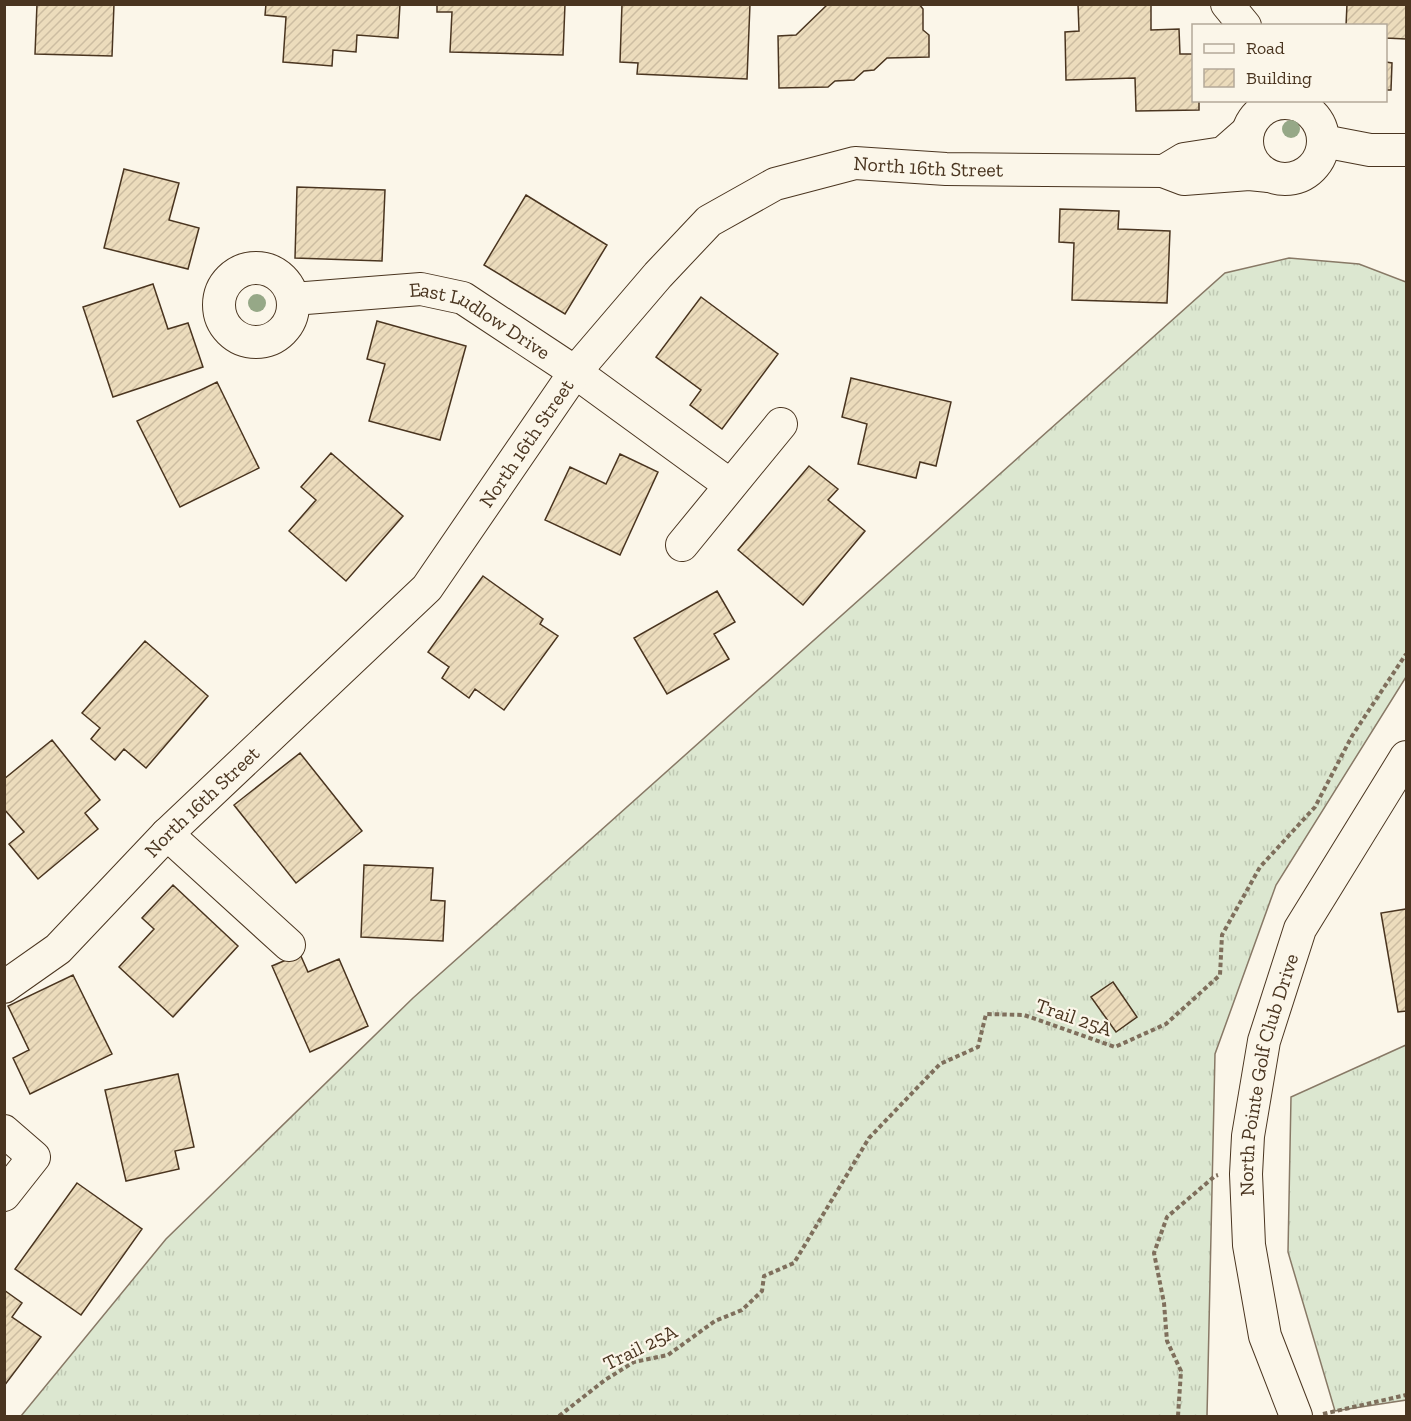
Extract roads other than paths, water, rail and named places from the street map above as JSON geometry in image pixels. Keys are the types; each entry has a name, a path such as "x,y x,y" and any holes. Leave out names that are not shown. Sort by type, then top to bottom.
{"street":[{"path":"1227,4 1243,24"},
{"path":"1275,104 1306,106 1317,120 1321,130 1323,141 1321,153 1306,173 1294,178 1269,176 1253,162 1248,152 1255,116 1275,104"},
{"name":"North 16th Street","path":"1163,171 1184,159 1223,153 1255,116"},
{"path":"1323,141 1370,150 1407,150"},
{"name":"North 16th Street","path":"4,987 58,949 167,834 427,588 575,372 658,275 709,221 775,184 855,163 946,169 1163,171 1184,179 1249,174 1269,176"},
{"name":"East Ludlow Drive","path":"293,299 421,289 463,298 575,372 730,485"},
{"path":"682,545 781,424"},
{"name":"North Pointe Golf Club Drive","path":"1308,1416 1265,1336 1250,1245 1246,1174 1248,1136 1264,1041 1300,929 1396,797 1407,757"},
{"path":"167,834 289,945"},
{"path":"4,1131 34,1157 4,1195"}]}
